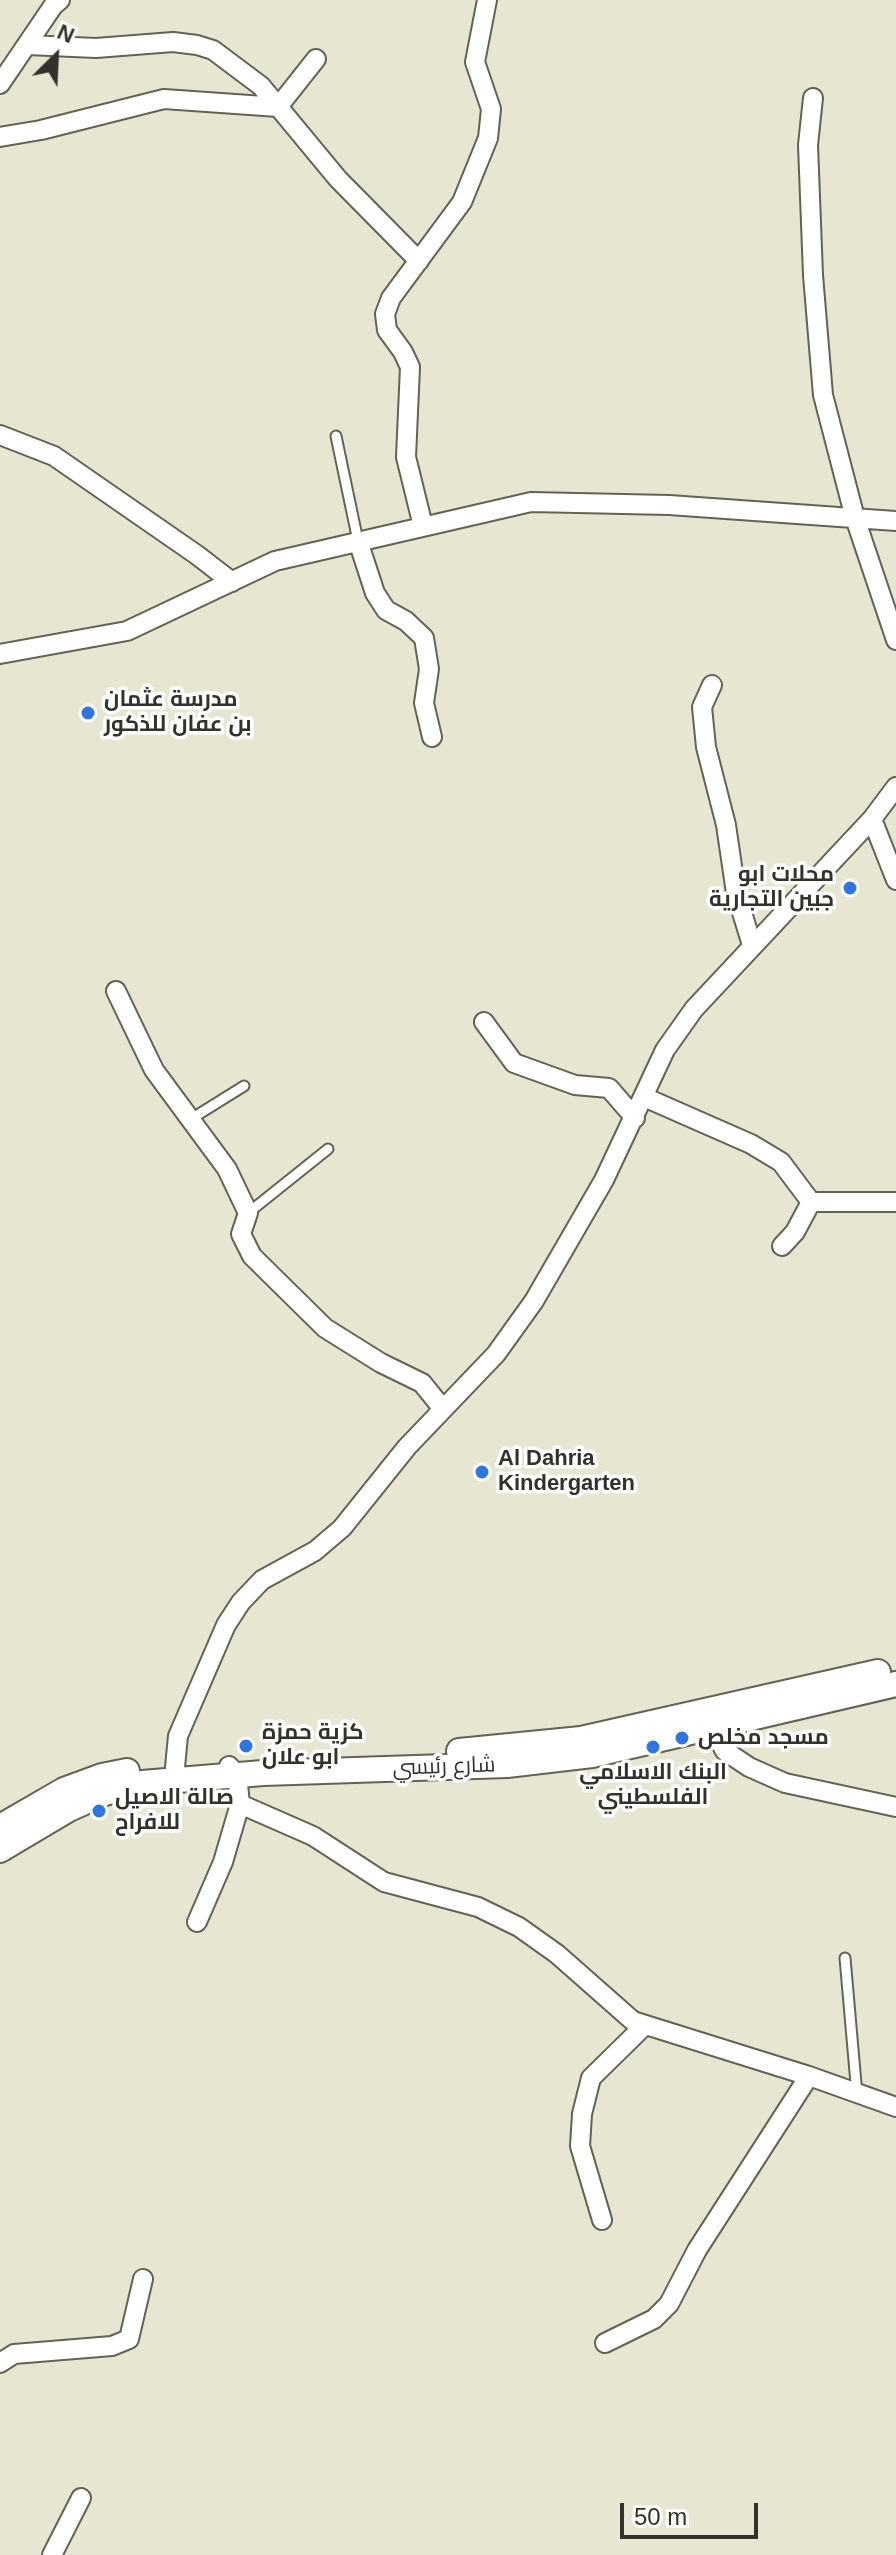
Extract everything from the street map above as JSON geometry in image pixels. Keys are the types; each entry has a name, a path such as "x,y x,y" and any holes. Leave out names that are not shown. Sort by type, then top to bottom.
{"main road":[{"name":"شارع رئيسي","path":"0,1827 64,1790 102,1776 140,1769 176,1773 507,1765 592,1755 896,1668"},
{"name":"شارع رئيسي","path":"707,1720 896,1684"},
{"name":"شارع رئيسي","path":"0,1850 69,1809 105,1793 176,1773"}],"street":[{"path":"0,84 60,0"},
{"path":"423,526 406,457 410,367 387,330 385,320 391,299 462,202 490,131 489,99 475,62 487,0"},
{"path":"27,45 96,48 173,42 213,50 261,86 338,179 419,261"},
{"path":"278,107 316,59"},
{"path":"813,98 809,159 813,275 823,395 855,518 896,640"},
{"path":"0,137 41,130 164,99 278,107"},
{"path":"0,435 54,456 232,582"},
{"path":"0,654 127,631 275,561 531,502 669,505 896,521"},
{"path":"358,541 375,593 386,610 406,621 424,638 429,669 424,703 432,737"},
{"path":"712,685 702,707 706,747 726,825 736,893 752,945"},
{"path":"176,1773 178,1736 226,1625 241,1602 262,1580 299,1561 329,1540 407,1447 496,1354 534,1301 604,1180 665,1050 694,1009 872,819 896,787"},
{"path":"872,819 896,880"},
{"path":"116,991 154,1070 227,1169 248,1213 241,1234 252,1256 325,1328 381,1363 422,1383 443,1409"},
{"path":"484,1022 514,1063 575,1085 609,1088 635,1118"},
{"path":"644,1097 751,1144 781,1162 811,1202"},
{"path":"811,1202 896,1202"},
{"path":"782,1246 795,1232 811,1202"},
{"path":"707,1720 725,1751 749,1767 785,1783 896,1807"},
{"path":"197,1922 223,1862 240,1804 232,1770"},
{"path":"240,1804 313,1836 384,1882 478,1907 519,1927 557,1954 633,2021 809,2076 896,2107"},
{"path":"602,2220 580,2146 582,2114 591,2078 645,2025"},
{"path":"605,2343 654,2319 669,2304 697,2250 809,2076"},
{"path":"0,2363 14,2354 112,2346 129,2339 143,2279"},
{"path":"52,2555 81,2498"}],"lane":[{"path":"336,436 358,541"},
{"path":"191,1119 244,1086"},
{"path":"248,1213 328,1149"},
{"path":"845,1958 857,2095"}],"place":[{"name":"مدرسة عثمان بن عفان للذكور","path":"88,713"},
{"name":"محلات ابو جبين التجارية","path":"850,888"},
{"name":"Al Dahria Kindergarten","path":"482,1472"},
{"name":"مسجد مخلص","path":"682,1738"},
{"name":"كزية حمزة ابو علان","path":"246,1746"},
{"name":"البنك الاسلامي الفلسطيني","path":"653,1747"},
{"name":"صالة الاصيل للافراح","path":"99,1811"}]}
